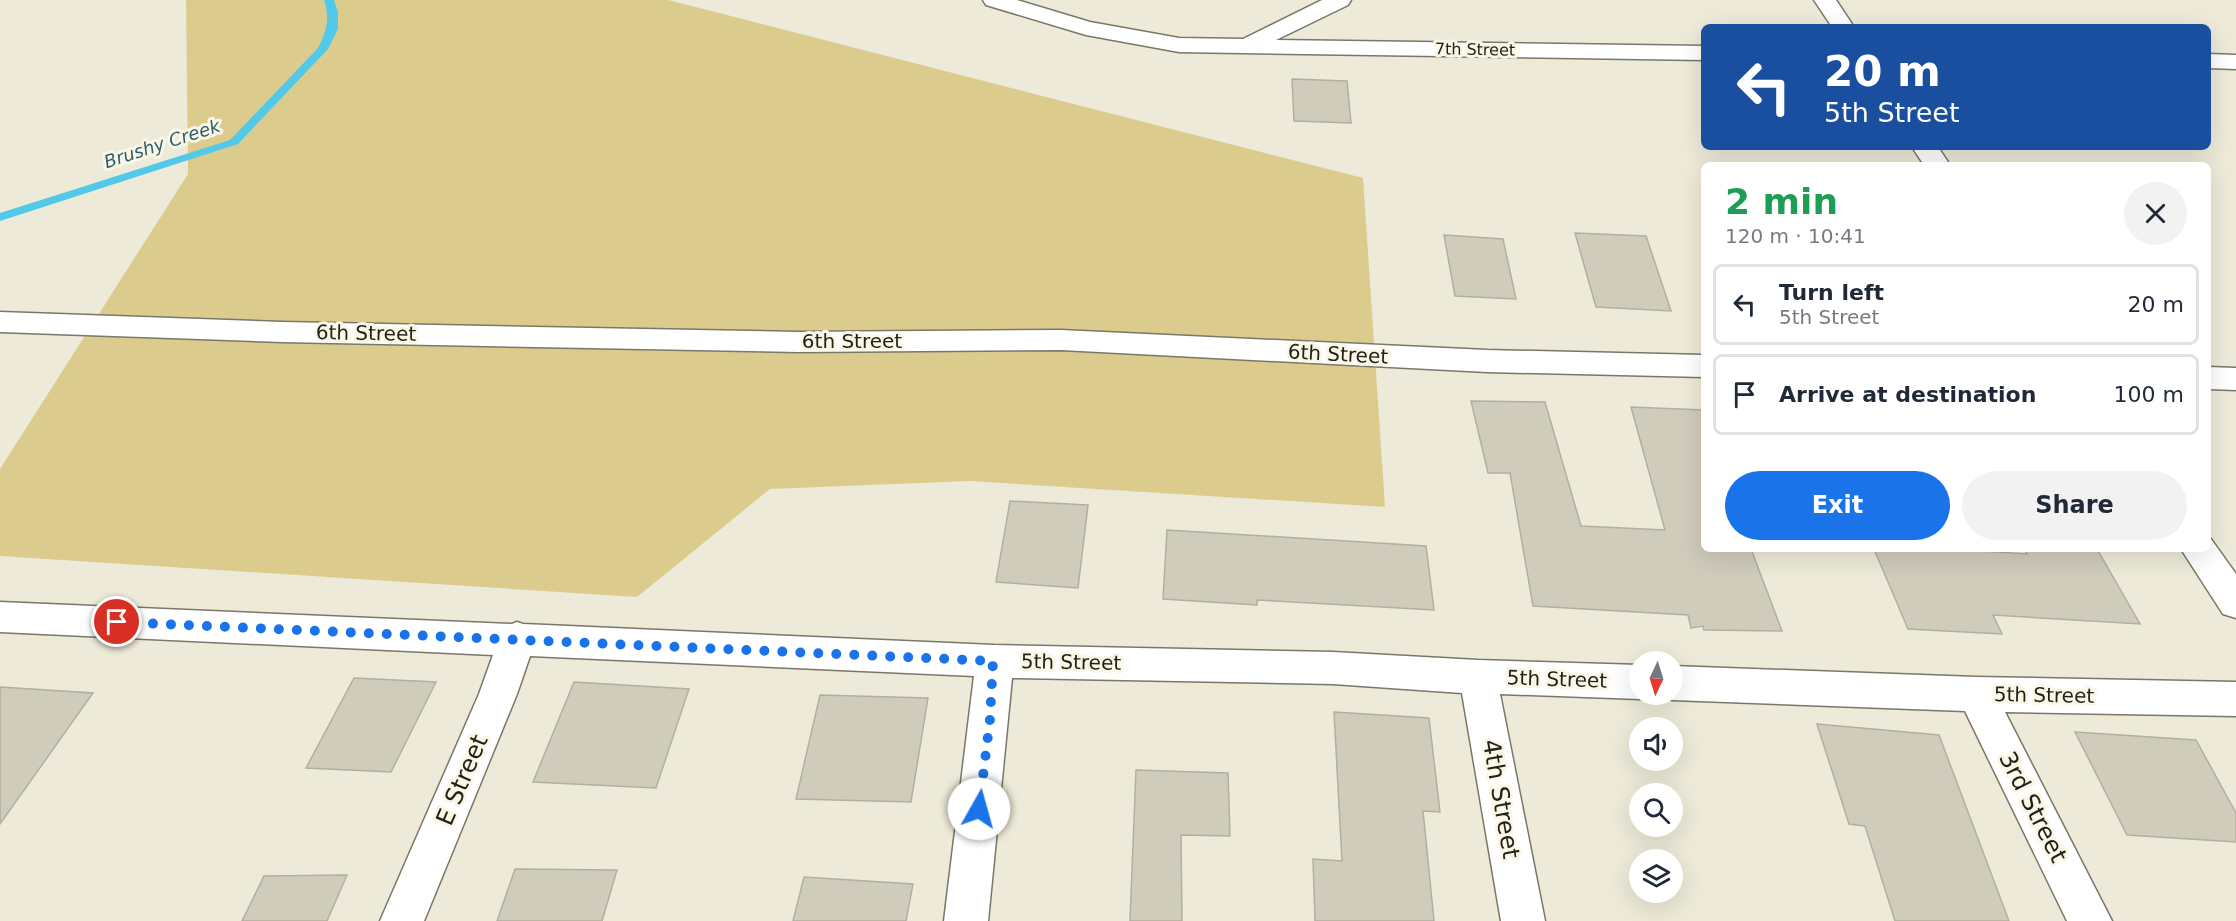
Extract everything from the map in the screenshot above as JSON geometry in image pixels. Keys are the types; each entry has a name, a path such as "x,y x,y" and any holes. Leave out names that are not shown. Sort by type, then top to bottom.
{"street":[{"name":"7th Street","path":"994,0 1086,28 1157,42 1701,53"},
{"path":"1246,45 1340,0"},
{"path":"1825,0 1841,24"},
{"path":"2211,61 2236,62"},
{"name":"6th Street","path":"0,322 294,332 798,342 1062,340 1475,360 1701,366"},
{"path":"2211,378 2236,379"},
{"path":"2201,552 2236,603"},
{"name":"5th Street","path":"0,617 517,638 993,661 1333,668 1629,682"},
{"name":"E Street","path":"402,921 498,694 517,638"},
{"path":"966,921 990,719 993,661"},
{"name":"4th Street","path":"1478,676 1523,921"},
{"name":"5th Street","path":"1683,683 1976,694 2236,699"},
{"name":"3rd Street","path":"1976,694 2090,921"}],"shaded area":[{"path":"186,0 668,0 1363,178 1385,507 970,481 770,489 637,597 0,556 0,469 188,174"}],"building":[{"path":"1292,79 1347,81 1351,123 1294,121"},
{"path":"1575,233 1646,236 1671,311 1596,307"},
{"path":"1444,235 1503,239 1516,299 1455,296"},
{"path":"1471,401 1545,402 1581,526 1665,530 1631,407 1701,410 1701,552 1752,552 1782,631 1704,630 1703,626 1691,628 1688,615 1533,606 1510,473 1488,473"},
{"path":"1010,501 1088,505 1078,588 996,582"},
{"path":"1167,530 1426,546 1434,610 1257,600 1257,605 1163,599"},
{"path":"1875,552 2027,554 2026,552 2099,552 2140,624 1993,615 2002,634 1908,629"},
{"path":"354,678 436,682 391,772 306,768"},
{"path":"574,682 689,689 656,788 533,782"},
{"path":"0,687 93,693 0,824"},
{"path":"820,695 928,698 911,802 796,799"},
{"path":"1334,712 1429,718 1440,812 1423,811 1434,921 1315,921 1313,859 1342,861"},
{"path":"1817,724 1939,735 2009,921 1895,921 1865,826 1849,824"},
{"path":"2075,732 2196,740 2236,813 2236,842 2127,835"},
{"path":"1136,770 1228,773 1230,836 1181,835 1182,921 1130,921"},
{"path":"515,869 617,870 602,921 497,921"},
{"path":"347,875 327,921 242,921 264,876"},
{"path":"804,877 913,884 906,921 793,921"}],"waterway":[{"name":"Brushy Creek","path":"0,217 234,142 323,49 333,29 333,12 329,0"}],"route":[{"path":"117,622 517,638 993,661 990,719 979,809"}]}
